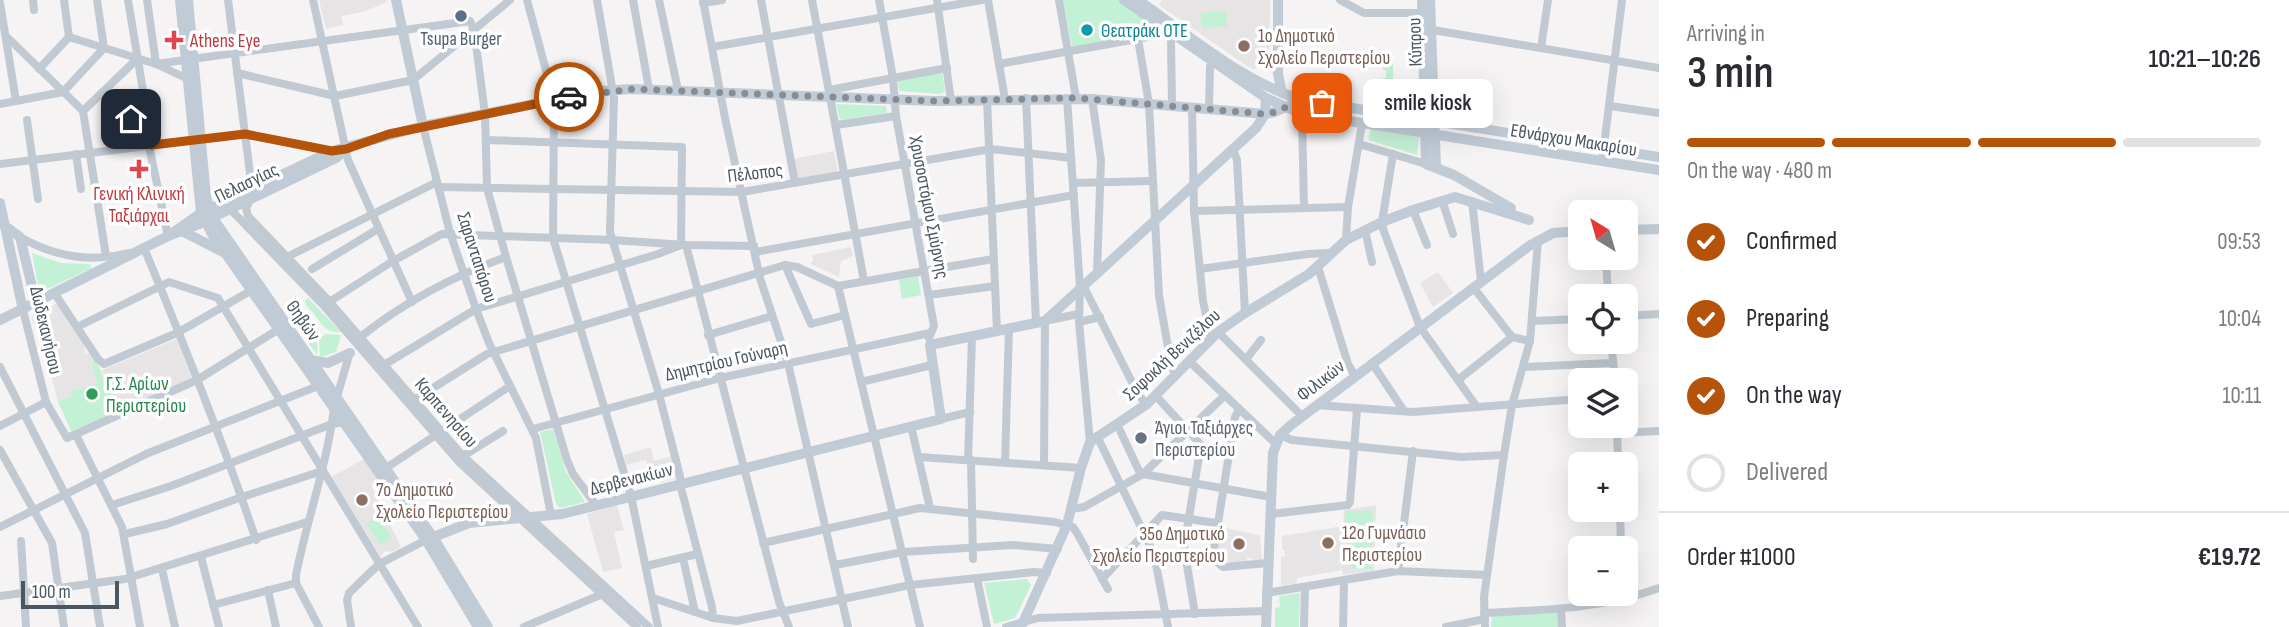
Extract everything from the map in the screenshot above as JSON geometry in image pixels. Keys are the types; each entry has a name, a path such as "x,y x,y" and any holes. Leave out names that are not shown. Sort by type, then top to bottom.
{"street":[{"path":"33,0 34,10"},
{"path":"64,0 69,37"},
{"path":"97,0 104,48"},
{"path":"128,0 150,146 168,236"},
{"path":"147,0 156,64"},
{"name":"Θηβών","path":"180,0 190,59 188,79 198,140"},
{"name":"Θηβών","path":"188,0 190,59 207,215 226,254 318,386 335,403 386,468 488,627"},
{"path":"228,0 251,194"},
{"path":"313,0 348,160 412,302"},
{"name":"Σαρανταπόρου","path":"396,0 450,233 476,309 510,386 533,429 551,515"},
{"path":"237,73 335,96 413,80 510,0"},
{"path":"527,0 554,100 552,238 631,496 658,627"},
{"path":"597,0 614,89 610,232 659,394 713,618"},
{"path":"633,0 649,89"},
{"path":"659,0 678,90"},
{"path":"722,0 703,2 720,92 759,272 788,363 848,627"},
{"path":"761,0 795,183"},
{"path":"812,0 864,281"},
{"name":"Χρυσοστόμου Σμύρνης","path":"879,0 893,78 895,116 934,327 930,332 930,345 941,419"},
{"path":"712,47 882,17 938,4 982,0"},
{"path":"988,0 1005,99"},
{"path":"1059,0 1068,51 1071,158 1080,288 1079,318 1093,439 1122,487 1154,554 1168,627"},
{"path":"1124,0 1142,4 1266,98 1286,108 1317,117"},
{"path":"1278,0 1278,74 1282,93"},
{"path":"1340,0 1364,13 1426,13"},
{"name":"Κύπρου","path":"1422,0 1427,29 1431,166"},
{"name":"Κύπρου","path":"1426,13 1430,0"},
{"path":"1541,48 1548,0"},
{"path":"1602,162 1622,0"},
{"path":"0,4 16,101"},
{"path":"938,4 951,101"},
{"path":"156,64 470,21 474,29 485,114 487,188 570,467 596,505"},
{"path":"1427,29 1659,68"},
{"path":"999,64 1176,31"},
{"path":"1172,106 1171,41 1176,31"},
{"path":"6,36 83,111 106,256"},
{"path":"69,37 156,64 188,79"},
{"path":"39,69 69,37"},
{"path":"1138,39 1149,104 1161,312 1175,375"},
{"path":"0,104 63,92 104,48"},
{"path":"83,111 136,59"},
{"path":"1209,109 1210,66 1214,59"},
{"name":"Εθνάρχου Μακαρίου","path":"1214,59 1263,85 1302,100 1659,158"},
{"path":"830,92 947,68"},
{"path":"1263,85 1278,74"},
{"path":"346,149 366,140 424,127 614,89 779,94 830,92 895,99 951,101 1071,98 1302,118 1317,117"},
{"path":"1026,98 1040,322 1044,465"},
{"path":"1040,322 1256,128 1265,114 1266,98"},
{"path":"1092,99 1100,142 1097,272"},
{"path":"987,100 997,331"},
{"path":"1265,114 1302,100"},
{"path":"1610,106 1659,113"},
{"path":"1192,107 1192,186 1207,330 1247,358 1302,416"},
{"path":"1251,113 1256,119 1256,128"},
{"path":"836,125 895,116"},
{"path":"114,121 147,117"},
{"name":"Εθνάρχου Μακαρίου","path":"1317,117 1659,170"},
{"path":"1302,118 1304,207"},
{"path":"27,120 38,199"},
{"path":"1346,240 1348,206 1362,124"},
{"path":"0,164 245,134 332,151"},
{"path":"486,140 682,147 683,245 763,543 789,627"},
{"path":"1359,144 1454,175 1529,220 1538,230 1533,321 1524,367 1512,405 1484,597 1485,620"},
{"name":"Πελασγίας","path":"0,320 332,151 346,149"},
{"name":"Πελασγίας","path":"168,236 182,231 207,215 230,209 251,194 336,158 346,149"},
{"name":"Πέλοπος","path":"438,185 741,192 990,149 1071,158"},
{"path":"1233,149 1237,160 1245,313"},
{"path":"1393,154 1382,222 1420,327 1477,407"},
{"path":"76,155 80,189"},
{"path":"1454,175 1455,197"},
{"path":"1073,183 1152,181"},
{"path":"283,258 371,213 438,185"},
{"name":"Καρπενησίου","path":"251,194 246,208 248,216 283,258"},
{"path":"327,303 442,234 612,240 754,249 1074,195"},
{"name":"Σοφοκλή Βενιζέλου","path":"1093,439 1152,400 1214,335 1318,267 1346,240 1364,230 1455,197 1529,220"},
{"path":"1442,200 1453,234"},
{"path":"1472,201 1477,284 1512,337 1530,341"},
{"name":"Δωδεκανήσου","path":"0,204 5,249 46,402 97,478 125,534 140,627"},
{"path":"1194,211 1348,206"},
{"name":"Καρπενησίου","path":"230,209 327,303 439,433 458,461 526,518"},
{"path":"1413,210 1427,245"},
{"name":"Θηβών","path":"207,215 310,360 335,403 338,423 430,538 478,627"},
{"path":"2,226 21,242 68,256 88,258 144,248 215,426 256,540"},
{"path":"312,269 378,229"},
{"path":"1638,230 1659,229"},
{"path":"1364,230 1372,262"},
{"path":"182,231 226,254"},
{"path":"1538,239 1553,233 1568,232"},
{"name":"Φιλικών","path":"1278,439 1316,405 1538,239"},
{"path":"5,249 21,242"},
{"name":"Δωδεκανήσου","path":"21,242 36,303"},
{"path":"382,366 476,309 683,245"},
{"path":"1200,269 1330,253"},
{"path":"335,403 350,352 358,338 463,272 506,257"},
{"path":"412,401 495,351 785,265 797,267 838,286 993,258"},
{"path":"785,265 811,324 845,316"},
{"path":"1318,267 1348,365 1354,376"},
{"path":"77,327 169,282 215,296 282,401 418,627"},
{"path":"838,286 920,627"},
{"path":"929,295 995,286"},
{"path":"1080,288 1085,289 1139,396 1152,400 1189,429 1201,445 1184,547 1195,614"},
{"path":"55,294 104,364 177,333 252,290"},
{"path":"1638,315 1659,314"},
{"path":"708,335 772,316"},
{"path":"930,345 1040,322 1100,317"},
{"path":"1533,321 1568,320"},
{"path":"1006,462 1009,328"},
{"path":"72,437 197,380 279,329"},
{"name":"Δημητρίου Γούναρη","path":"533,429 720,378 930,332"},
{"path":"972,336 970,460 973,559"},
{"path":"1458,380 1512,337"},
{"path":"1247,358 1261,340"},
{"path":"310,360 328,363 350,352"},
{"path":"1612,354 1614,368"},
{"path":"1189,361 1224,396 1278,439 1461,457 1504,455"},
{"path":"1372,363 1404,411"},
{"path":"1524,367 1613,363"},
{"path":"861,382 932,365"},
{"path":"0,367 85,533 100,627"},
{"path":"0,527 146,454 318,386"},
{"path":"386,468 510,386"},
{"path":"1070,509 1084,507 1143,474 1224,396"},
{"path":"1316,405 1404,411 1568,400"},
{"path":"0,426 46,402"},
{"path":"1239,409 1234,417 1214,548 1223,567 1268,563"},
{"path":"1270,514 1348,505 1357,409"},
{"name":"Δερβενακίων","path":"351,627 347,597 379,564 430,538 469,523 551,515 970,412"},
{"path":"111,505 171,486 338,423"},
{"path":"319,627 296,583 307,522 338,423"},
{"path":"1117,424 1139,471 1143,474 1271,497"},
{"path":"911,426 930,508"},
{"path":"1638,429 1659,430"},
{"path":"463,456 503,431"},
{"name":"Καρπενησίου","path":"439,433 605,592 637,627"},
{"path":"1023,624 1058,549 1067,525 1081,468 1093,439"},
{"path":"1266,627 1273,453 1278,439"},
{"path":"0,450 52,543 64,627"},
{"path":"1398,571 1413,451"},
{"path":"919,457 1081,468"},
{"path":"125,534 167,524 322,471"},
{"path":"763,543 893,512 930,508 972,512 1073,527 1108,589"},
{"path":"1102,579 1162,515 1216,523"},
{"path":"0,596 58,590 132,577 307,522"},
{"path":"21,541 26,627"},
{"path":"835,565 903,552 1027,545 1058,549"},
{"path":"646,566 697,554"},
{"path":"201,557 219,627"},
{"path":"683,558 695,611"},
{"path":"162,569 175,627"},
{"path":"1266,593 1398,571 1487,575"},
{"path":"653,598 713,618 737,621 910,585 1034,572 1047,573"},
{"path":"977,578 987,627"},
{"path":"1343,627 1344,581"},
{"path":"214,605 296,583"},
{"path":"1304,627 1305,587"},
{"path":"1638,593 1659,588"},
{"path":"268,590 276,627"},
{"path":"524,627 605,592"},
{"name":"Καρπενησίου","path":"605,592 649,627"},
{"path":"1446,627 1576,606"},
{"path":"1561,609 1562,627"},
{"path":"1006,627 1166,614 1266,611"},
{"path":"1123,627 1124,617"}],"shaded area":[{"path":"319,0 387,2 363,12 341,16 343,25 326,29"},
{"name":"1ο Δημοτικό Σχολείο Περιστερίου","path":"1162,0 1270,0 1269,59 1253,70 1159,5"},
{"path":"834,151 838,172 798,180 794,159"},
{"path":"851,247 853,256 841,261 839,277 811,264 812,255"},
{"path":"1438,272 1453,293 1433,307 1420,283"},
{"path":"57,303 84,342 85,354 90,353 96,360 92,362 97,384 72,391 72,397 58,402 38,324 34,325 31,316"},
{"path":"177,339 192,379 119,412 102,370"},
{"path":"651,447 654,461 672,456 678,478 661,483 656,468 649,470 646,460 626,465 624,455"},
{"name":"7ο Δημοτικό Σχολείο Περιστερίου","path":"366,458 381,480 371,485 401,547 392,552 385,551 381,557 331,477"},
{"path":"617,505 624,530 614,532 622,568 603,572 587,514"},
{"name":"12ο Γυμνάσιο Περιστερίου","path":"1376,505 1374,571 1343,575 1342,570 1297,578 1297,583 1281,586 1281,557 1285,556 1282,536 1343,526 1344,510"},
{"name":"35ο Δημοτικό Σχολείο Περιστερίου","path":"1224,528 1260,535 1262,560 1247,558 1247,561 1226,562 1221,559 1219,555 1223,554 1223,550 1219,550 1218,546 1222,543"}],"green space":[{"path":"1063,0 1120,0 1152,22 1148,33 1072,47"},
{"path":"1226,11 1228,26 1202,28 1200,13"},
{"path":"1393,63 1393,102 1381,102 1380,79 1386,78 1383,64"},
{"path":"942,71 945,91 941,94 899,91 898,80"},
{"path":"836,104 886,106 887,113 840,120"},
{"path":"1371,129 1419,137 1417,155 1368,140"},
{"path":"32,253 61,263 90,264 92,268 43,291 39,290"},
{"path":"918,276 921,295 902,299 899,280"},
{"path":"308,298 341,332 325,327 306,306 305,301"},
{"path":"290,311 314,337 317,355 287,313"},
{"path":"325,334 341,335 336,352 320,357 319,340"},
{"name":"Γ.Σ. Αρίων Περιστερίου","path":"96,360 119,412 71,431 58,402 72,396 71,391 97,384 92,362"},
{"path":"553,429 566,472 585,502 560,508 556,504 540,432"},
{"path":"1373,510 1373,524 1345,525 1345,511"},
{"path":"378,516 392,538 380,545 366,523"},
{"path":"1351,529 1372,529 1371,569 1351,569"},
{"path":"1027,579 1031,585 1015,618 994,624 984,583"},
{"path":"1300,593 1299,627 1275,627 1275,608 1280,607 1279,596"},
{"path":"1557,611 1558,627 1491,627 1492,616"}],"way so far":[{"path":"569,97 614,89 633,89 933,101 1076,98 1265,114 1302,100 1322,103"}],"place":[{"name":"Tsupa Burger","path":"461,16"},
{"name":"Θεατράκι ΟΤΕ","path":"1087,30"},
{"name":"Athens Eye","path":"174,40"},
{"name":"1ο Δημοτικό Σχολείο Περιστερίου","path":"1244,46"},
{"name":"smile kiosk","path":"1322,103"},
{"name":"Γενική Κλινική Ταξιάρχαι","path":"139,169"},
{"name":"Γ.Σ. Αρίων Περιστερίου","path":"92,394"},
{"name":"Άγιοι Ταξιάρχες Περιστερίου","path":"1141,438"},
{"name":"7ο Δημοτικό Σχολείο Περιστερίου","path":"362,500"},
{"name":"12ο Γυμνάσιο Περιστερίου","path":"1328,543"},
{"name":"35ο Δημοτικό Σχολείο Περιστερίου","path":"1239,544"}],"route":[{"path":"131,119 147,117 152,145 245,134 332,151 389,134 569,97"}]}
